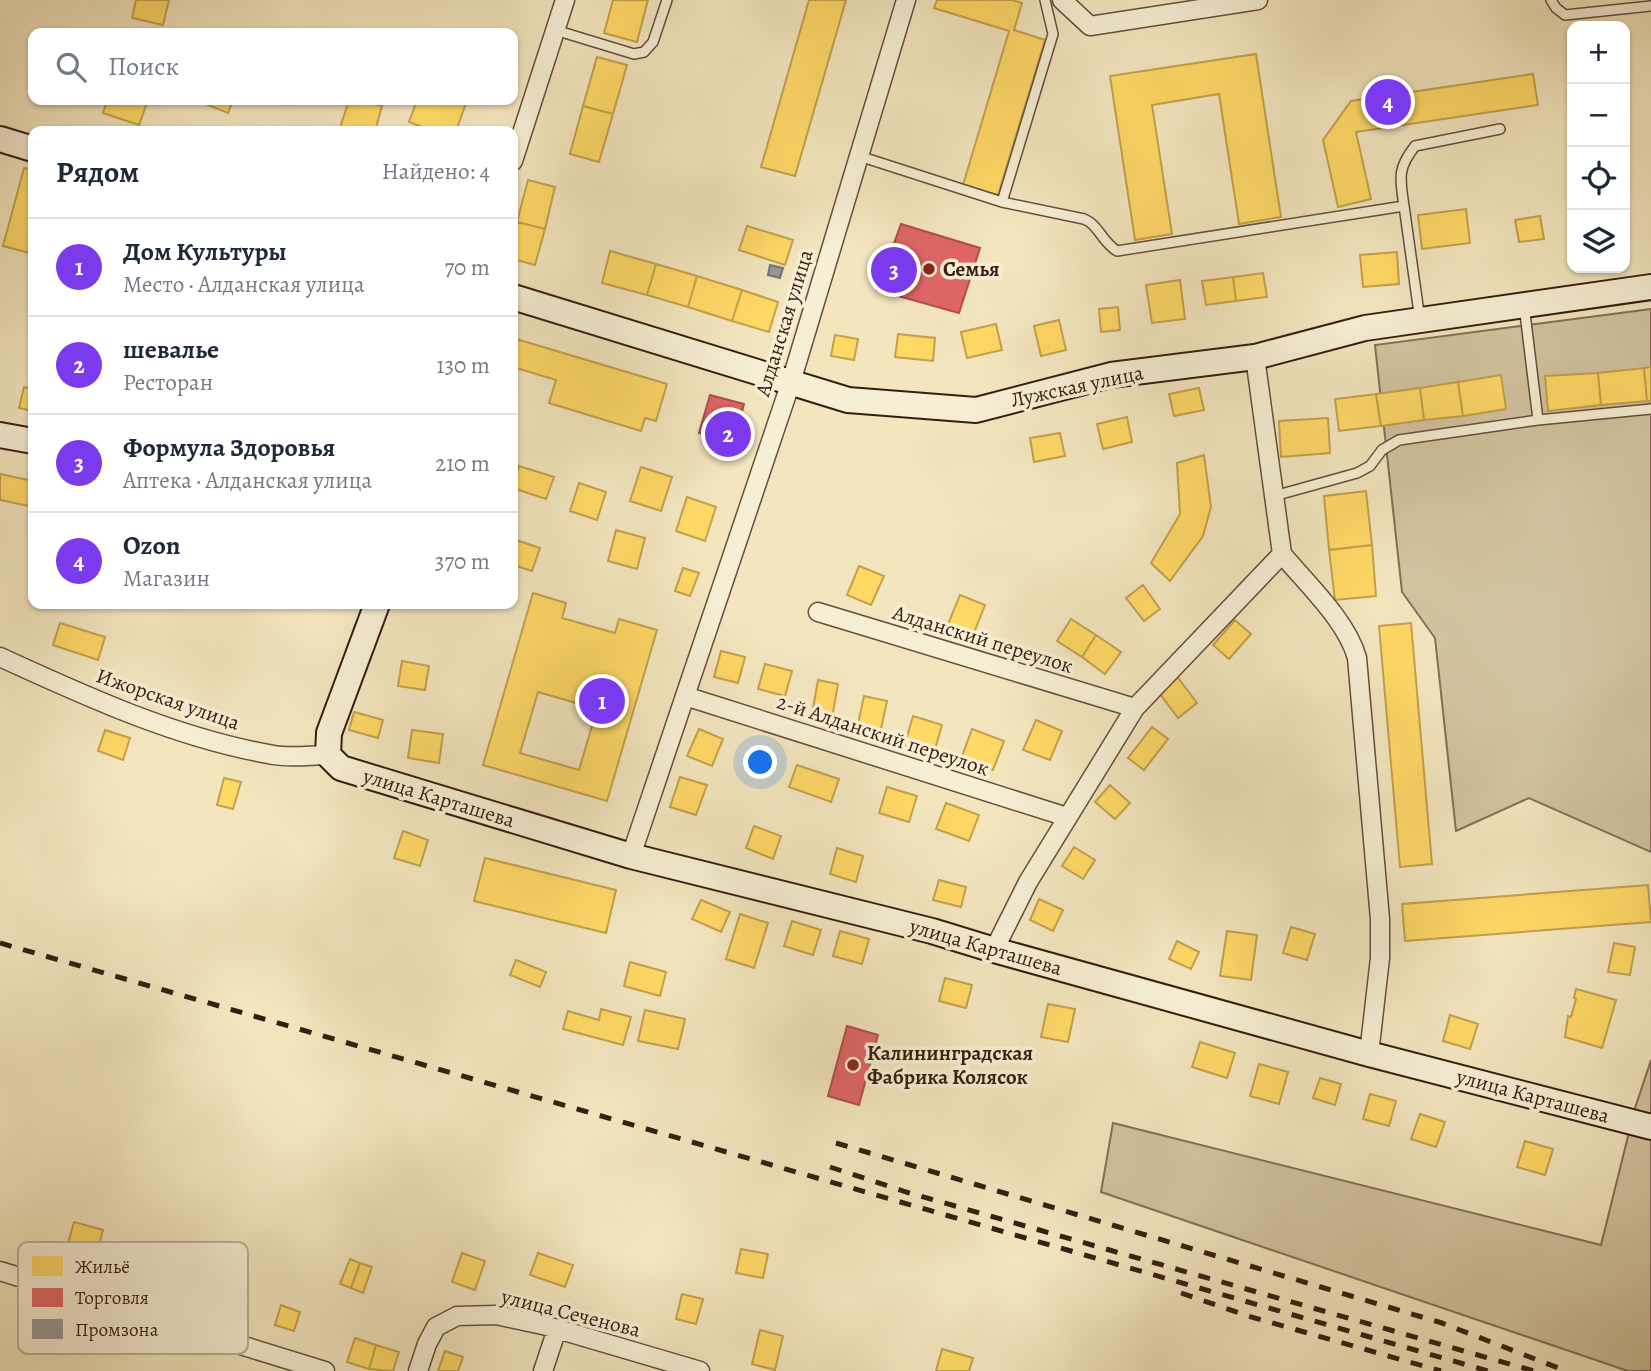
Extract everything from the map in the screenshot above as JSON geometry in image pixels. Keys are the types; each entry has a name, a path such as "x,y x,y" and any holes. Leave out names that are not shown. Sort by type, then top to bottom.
{"main road":[{"path":"0,139 28,147"},
{"name":"Лужская улица","path":"518,299 848,400 976,410 1111,375 1255,357 1366,328 1651,287"},
{"path":"0,435 28,440"},
{"path":"328,755 329,733 373,609"},
{"name":"улица Карташева","path":"328,755 341,768 631,856 932,931 1370,1054 1651,1127"}],"street":[{"path":"518,146 565,0"},
{"name":"Алданская улица","path":"631,856 791,382 906,0"},
{"path":"1062,0 1090,26 1258,0"},
{"path":"1255,357 1282,554 1353,641 1357,658 1380,919 1380,958 1370,1054"},
{"path":"994,950 1028,882 1135,708 1282,554"},
{"name":"Алданский переулок","path":"818,612 1135,708"},
{"name":"Ижорская улица","path":"0,657 111,708 219,742 276,756 328,755"},
{"name":"2-й Алданский переулок","path":"685,696 1067,817"},
{"path":"0,1271 18,1277"},
{"name":"улица Сеченова","path":"418,1371 436,1327 457,1316 496,1314 700,1371"},
{"path":"543,1371 557,1329"},
{"path":"248,1347 325,1371"}],"lane":[{"path":"555,30 634,54 644,52 653,42 667,0"},
{"path":"1002,202 1053,34 1045,0"},
{"path":"1551,0 1556,8 1566,15 1651,6"},
{"path":"1420,320 1400,177 1402,163 1415,146 1500,129"},
{"path":"859,156 1002,202 1084,219 1093,223 1105,244 1117,251 1404,206"},
{"path":"1524,304 1538,420"},
{"path":"1274,496 1357,473 1370,466 1382,450 1399,440 1538,420 1651,409"}],"shaded area":[{"path":"1651,309 1651,852 1529,798 1456,831 1435,638 1402,592 1375,345"},
{"path":"1651,1060 1651,1371 1628,1371 1101,1192 1113,1123 1601,1245 1635,1108"}],"building: Жильё":[{"path":"136,0 169,0 163,25 132,18"},
{"path":"613,0 648,0 637,42 604,33"},
{"path":"809,0 846,0 795,176 761,167"},
{"path":"937,0 1012,0 1022,3 1014,30 1045,40 998,195 963,185 1009,31 934,8"},
{"path":"1256,54 1281,217 1239,224 1219,94 1152,105 1172,234 1135,240 1110,76"},
{"path":"597,57 627,65 613,114 583,106"},
{"path":"1533,74 1538,105 1356,132 1371,199 1338,207 1323,140 1351,101"},
{"path":"105,105 146,105 139,125 103,113"},
{"path":"208,105 231,105 228,113"},
{"path":"347,105 382,106 376,126 341,126"},
{"path":"415,105 465,105 458,126 420,126 409,122"},
{"path":"583,106 613,114 599,162 570,154"},
{"path":"24,168 28,169 28,253 3,246"},
{"path":"528,180 555,187 545,229 518,222"},
{"path":"1466,209 1470,243 1422,249 1418,215"},
{"path":"1540,216 1544,239 1519,242 1515,220"},
{"path":"518,222 545,229 535,265 518,260"},
{"path":"747,226 793,240 785,265 739,250"},
{"path":"610,251 656,264 647,295 602,283"},
{"path":"1397,252 1399,284 1363,287 1360,255"},
{"path":"656,264 697,276 688,307 647,295"},
{"path":"1263,273 1267,297 1236,301 1233,277"},
{"path":"697,276 742,290 732,321 688,307"},
{"path":"1233,277 1236,301 1206,305 1202,281"},
{"path":"1180,280 1185,319 1152,323 1146,285"},
{"path":"742,290 778,302 769,332 732,321"},
{"path":"1118,307 1120,330 1101,332 1099,309"},
{"path":"1059,320 1066,350 1041,356 1034,326"},
{"path":"996,324 1002,350 967,358 961,332"},
{"path":"898,334 935,338 933,361 895,357"},
{"path":"835,335 858,339 854,360 831,356"},
{"path":"518,339 667,384 656,421 645,418 641,431 549,403 556,380 518,369"},
{"path":"1651,367 1651,401 1647,401 1644,368"},
{"path":"1644,368 1647,401 1601,405 1598,373"},
{"path":"1598,373 1601,405 1548,411 1545,376"},
{"path":"1501,375 1506,409 1463,416 1458,382"},
{"path":"1458,382 1463,416 1424,420 1420,388"},
{"path":"24,387 28,388 28,410 19,408"},
{"path":"1199,388 1204,410 1174,416 1169,394"},
{"path":"1420,388 1424,420 1381,426 1376,394"},
{"path":"1376,394 1381,426 1339,431 1335,399"},
{"path":"1127,417 1132,442 1103,449 1097,424"},
{"path":"1328,418 1330,453 1281,457 1279,421"},
{"path":"1060,433 1065,456 1034,462 1030,438"},
{"path":"1204,455 1211,507 1203,536 1170,581 1151,563 1180,514 1177,463"},
{"path":"519,466 554,477 546,499 518,490"},
{"path":"641,467 672,477 661,511 630,501"},
{"path":"0,474 28,480 28,506 0,500"},
{"path":"579,483 606,492 597,520 570,511"},
{"path":"1366,491 1372,545 1329,550 1324,496"},
{"path":"687,497 716,507 705,541 676,531"},
{"path":"616,530 645,538 637,569 608,561"},
{"path":"518,541 540,548 532,571 518,567"},
{"path":"1372,545 1376,596 1335,600 1329,550"},
{"path":"859,566 884,576 871,605 847,595"},
{"path":"683,568 699,573 690,596 675,591"},
{"path":"1143,585 1160,609 1144,621 1126,598"},
{"path":"533,593 566,603 562,618 615,633 619,619 657,630 607,801 483,765","holes":["538,692 597,709 579,770 520,753"]},
{"path":"960,595 985,605 973,635 948,624"},
{"path":"1071,619 1096,635 1082,657 1057,641"},
{"path":"1235,620 1251,634 1229,659 1213,645"},
{"path":"60,623 105,637 98,660 53,645"},
{"path":"1411,623 1432,864 1400,867 1379,626"},
{"path":"1096,635 1121,652 1105,674 1082,657"},
{"path":"721,651 745,657 738,683 714,677"},
{"path":"402,661 429,666 425,690 398,686"},
{"path":"765,664 792,671 785,696 758,689"},
{"path":"1176,675 1197,703 1178,718 1157,690"},
{"path":"818,680 838,684 832,718 812,714"},
{"path":"864,696 887,701 881,729 858,724"},
{"path":"354,712 383,720 378,738 349,730"},
{"path":"913,716 942,725 933,756 904,747"},
{"path":"1036,720 1062,731 1050,760 1023,750"},
{"path":"1152,727 1168,739 1144,770 1128,758"},
{"path":"699,729 723,739 712,766 687,756"},
{"path":"972,729 1004,741 993,770 961,759"},
{"path":"105,730 130,738 123,760 98,751"},
{"path":"412,730 443,734 439,763 408,758"},
{"path":"797,765 839,779 831,802 789,787"},
{"path":"680,777 707,785 696,815 670,807"},
{"path":"224,778 241,782 233,809 217,805"},
{"path":"1110,785 1130,803 1115,819 1095,802"},
{"path":"887,787 917,796 909,822 879,813"},
{"path":"946,803 979,815 969,841 936,829"},
{"path":"754,826 781,836 773,859 746,848"},
{"path":"403,831 428,840 420,866 394,858"},
{"path":"1074,847 1095,860 1083,879 1062,866"},
{"path":"837,848 863,856 856,882 830,874"},
{"path":"485,858 616,890 606,933 474,901"},
{"path":"939,880 966,887 961,907 933,900"},
{"path":"1648,885 1651,922 1405,941 1402,904"},
{"path":"1039,899 1063,910 1053,931 1030,920"},
{"path":"701,900 730,912 721,932 692,919"},
{"path":"740,914 768,923 754,968 726,959"},
{"path":"792,921 821,930 813,955 784,946"},
{"path":"1291,927 1315,934 1307,960 1283,953"},
{"path":"840,931 869,939 862,964 833,956"},
{"path":"1227,931 1257,935 1251,980 1220,976"},
{"path":"1177,941 1199,952 1191,969 1169,959"},
{"path":"1614,943 1635,947 1630,975 1608,972"},
{"path":"516,960 546,972 540,987 510,975"},
{"path":"630,962 666,972 660,996 624,986"},
{"path":"945,978 972,985 966,1008 939,1001"},
{"path":"1576,989 1616,1000 1602,1048 1565,1037 1568,1016 1571,1017 1576,999"},
{"path":"1048,1004 1075,1009 1068,1042 1041,1037"},
{"path":"601,1009 631,1017 623,1045 563,1029 568,1011 599,1020"},
{"path":"645,1010 685,1019 678,1049 638,1041"},
{"path":"1450,1015 1478,1024 1470,1049 1443,1041"},
{"path":"1200,1042 1235,1053 1227,1078 1192,1067"},
{"path":"1259,1064 1288,1072 1279,1104 1250,1096"},
{"path":"1320,1078 1341,1084 1335,1105 1313,1098"},
{"path":"1370,1094 1396,1101 1389,1126 1363,1119"},
{"path":"1420,1114 1445,1122 1436,1147 1411,1139"},
{"path":"1525,1141 1553,1149 1545,1175 1517,1167"},
{"path":"74,1222 103,1230 100,1242 68,1242"},
{"path":"741,1249 768,1254 763,1278 736,1273"},
{"path":"462,1253 485,1261 475,1290 452,1282"},
{"path":"538,1253 573,1265 565,1287 530,1275"},
{"path":"350,1259 360,1263 351,1288 340,1284"},
{"path":"360,1263 372,1267 363,1293 351,1288"},
{"path":"682,1294 703,1299 696,1324 676,1319"},
{"path":"281,1305 300,1312 294,1331 275,1325"},
{"path":"760,1330 783,1336 775,1370 752,1364"},
{"path":"355,1338 376,1345 369,1369 347,1362"},
{"path":"376,1345 399,1352 393,1371 369,1369"},
{"path":"942,1349 973,1358 969,1371 936,1371"},
{"path":"445,1351 463,1357 458,1371 438,1371"}],"building: Торговля":[{"name":"Семья","path":"901,224 980,248 959,313 877,290"},
{"path":"710,395 744,404 734,442 699,433"},
{"name":"Калининградская Фабрика Колясок","path":"847,1026 878,1035 859,1105 828,1096"}],"building: Промзона":[{"path":"770,265 783,268 780,278 768,275"}],"railway":[{"path":"0,943 1488,1371"},
{"path":"836,1143 1442,1323 1566,1371"},
{"path":"830,1167 906,1192 1534,1371"},
{"path":"1181,1293 1248,1316 1441,1371"}],"place":[{"name":"Ozon","path":"1388,102"},
{"name":"Семья","path":"929,269"},
{"name":"Формула Здоровья","path":"894,270"},
{"name":"шевалье","path":"728,434"},
{"name":"Дом Культуры","path":"602,701"},
{"name":"Калининградская Фабрика Колясок","path":"853,1065"}]}
